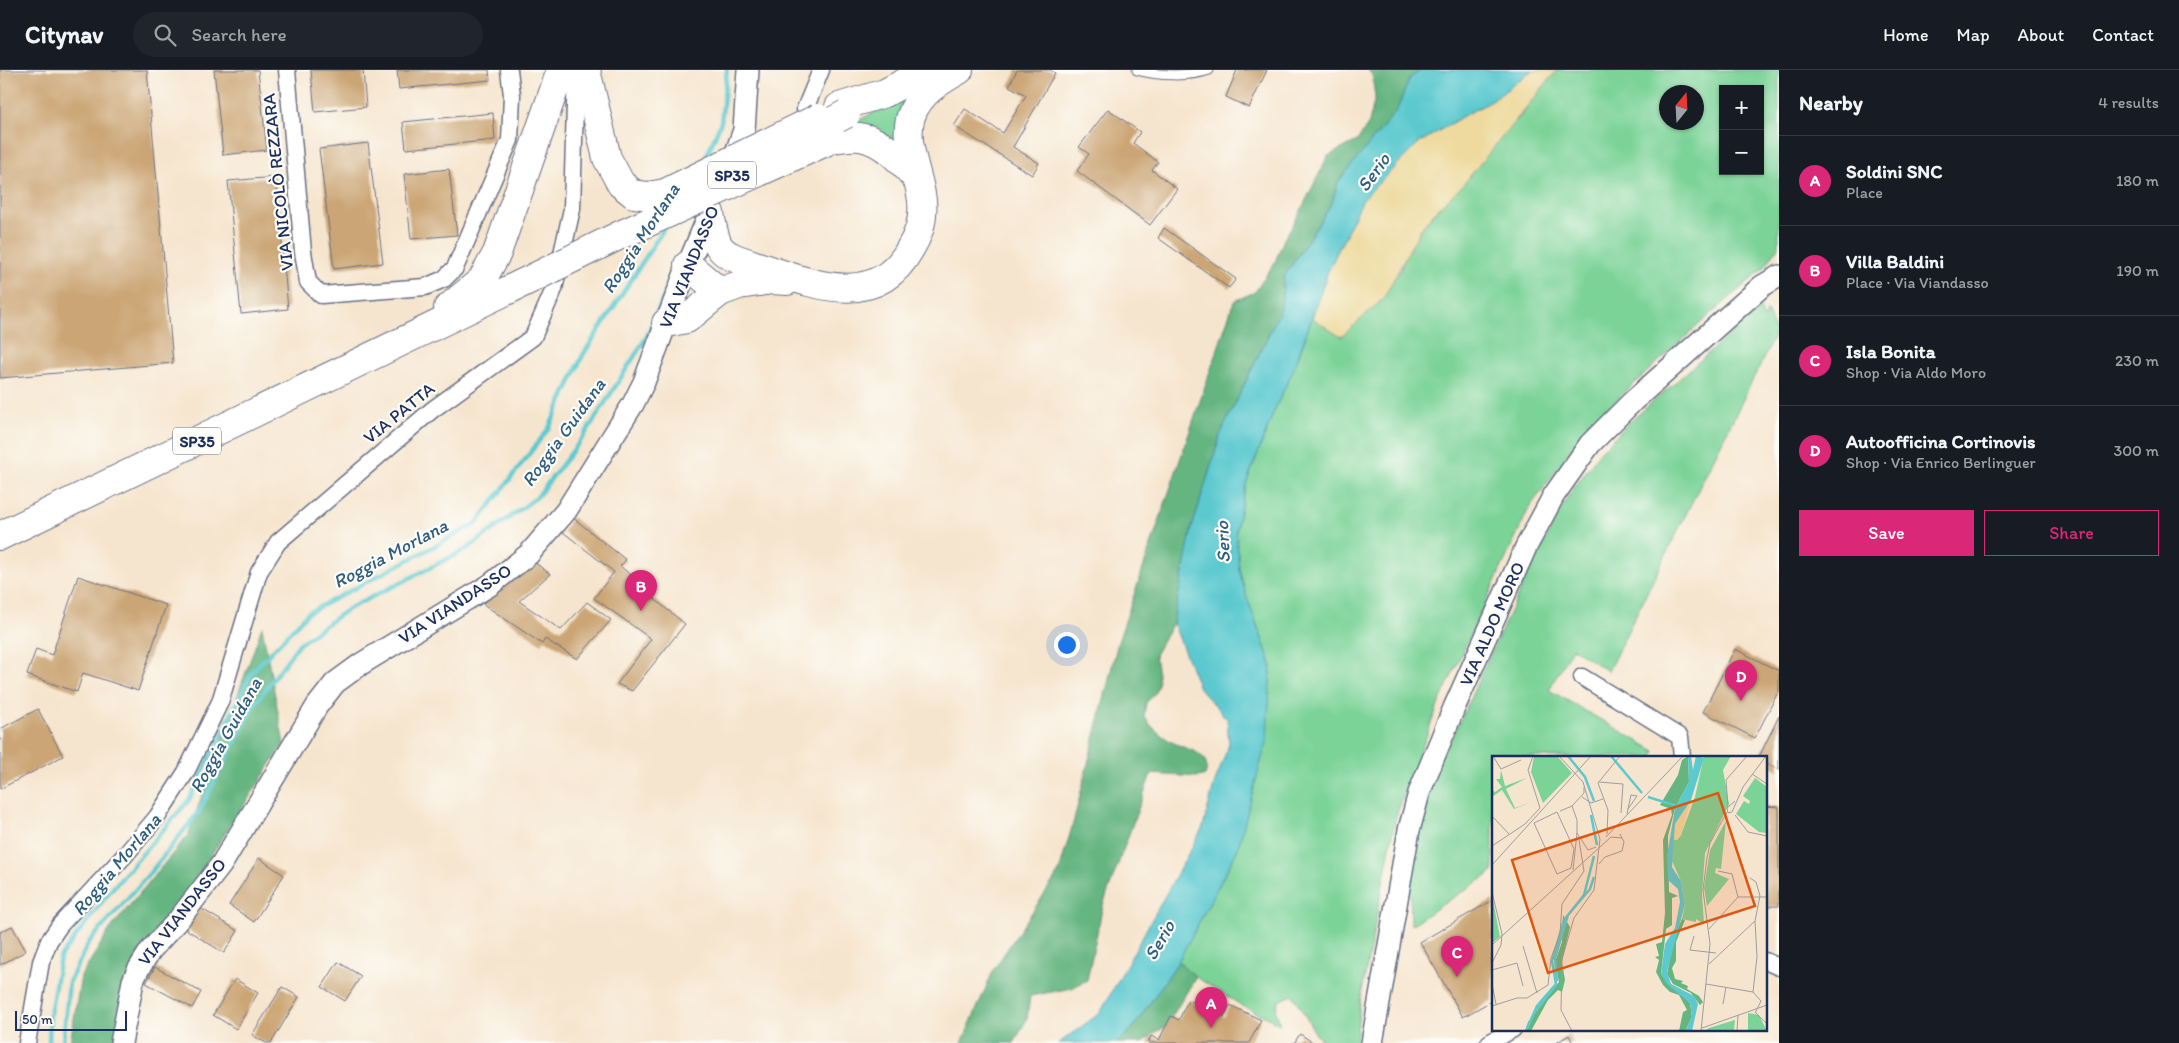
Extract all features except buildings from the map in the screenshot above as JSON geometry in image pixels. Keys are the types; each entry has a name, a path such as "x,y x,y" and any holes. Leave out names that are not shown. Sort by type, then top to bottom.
{"highway":[{"path":"394,345 456,303 482,280 497,253 561,70"},
{"path":"586,70 607,158 621,184 634,194 648,196 665,194 842,111"},
{"name":"SP35","path":"0,536 618,236 842,111 885,93 928,70"},
{"path":"720,292 688,265 705,258 726,256 838,289 862,288 887,276 906,256 917,237 922,218 922,195 908,135 911,117 917,103 932,85 959,70"},
{"path":"618,236 832,139 861,137 893,153 917,179"},
{"path":"710,213 714,238 726,256"},
{"path":"666,323 687,319 720,292 739,285 772,280 806,281"}],"street":[{"name":"VIA NICOLÒ REZZARA","path":"287,70 303,252 308,282 321,295 425,288 444,279 455,268 510,140 512,95 509,70"},
{"name":"VIA PATTA","path":"26,1043 41,962 53,934 157,817 186,772 220,702 259,572 278,542 432,410 533,337 554,289 572,209 576,70"},
{"name":"VIA VIANDASSO","path":"121,1043 133,981 138,970 150,952 179,919 221,865 317,706 335,683 361,664 490,585 530,554 566,510 633,404 688,265 729,172 744,130 748,70"},
{"path":"804,109 821,70"},
{"name":"VIA ALDO MORO","path":"1372,1043 1406,848 1420,792 1451,716 1526,547 1554,495 1590,444 1633,401 1771,281 1779,264"},
{"path":"1582,677 1680,737 1682,756"},
{"path":"1766,961 1779,967"},
{"path":"1490,1043 1511,1030"}],"lane":[{"path":"1137,70 1174,74 1200,73 1209,70"}],"green space":[{"path":"1368,70 1422,70 1410,78 1397,110 1338,182 1332,203 1284,277 1281,309 1221,433 1192,528 1173,623 1155,655 1159,681 1155,693 1146,703 1144,716 1164,737 1202,757 1206,767 1205,775 1198,777 1151,774 1103,905 1087,980 1072,988 1030,996 1027,1019 1014,1043 962,1043 994,969 1059,872 1074,820 1118,642 1234,301 1255,292 1275,262 1284,239 1299,214 1328,156 1357,141 1369,123 1375,97 1372,75"},
{"path":"1557,70 1779,70 1779,246 1764,268 1590,424 1529,508 1439,703 1396,816 1360,1002 1356,1043 1325,1043 1317,1036 1293,995 1278,1001 1276,1012 1280,1024 1241,1005 1196,977 1178,962 1237,851 1271,664 1246,595 1239,569 1236,530 1246,484 1276,406 1295,366 1312,318 1341,337 1400,271 1410,247 1420,230 1503,133 1521,116 1534,96"},
{"path":"918,90 906,155 836,132"},
{"path":"1760,308 1764,319 1767,311 1776,333 1608,671 1572,648 1549,690 1655,751 1653,756 1492,756 1492,873 1411,925 1410,886 1427,807 1427,772 1452,738 1527,575 1569,495 1600,452 1630,422"},
{"path":"262,627 284,744 181,901 136,994 127,1043 70,1043 81,976 110,929 188,835"},
{"path":"1178,962 1196,977 1166,1026 1141,1043 1117,1043 1132,1029"}],"sand":[{"path":"1532,70 1557,70 1461,187 1438,208 1420,230 1383,299 1341,337 1312,318 1328,271 1363,199 1419,143 1468,113 1492,101"}],"water":[{"name":"Serio","path":"1422,70 1532,70 1492,101 1468,113 1419,143 1363,199 1328,271 1295,366 1276,406 1246,484 1236,530 1239,569 1246,595 1271,664 1267,739 1237,851 1178,962 1132,1029 1117,1043 1059,1043 1100,1013 1203,827 1214,785 1229,744 1227,719 1199,688 1173,623 1192,528 1221,433 1281,309 1284,277 1332,203 1338,182 1397,110 1410,78"}],"waterway":[{"name":"Roggia Morlana","path":"704,162 721,122 727,70"},
{"name":"Roggia Morlana","path":"49,1043 50,1015 60,957 112,889 189,800 252,672 308,613 476,524 549,428 583,355 665,227"},
{"name":"Roggia Guidana","path":"63,1043 69,982 89,942 150,873 198,813 254,705 299,644 348,609 467,549 537,497 584,436 646,338 671,280"}],"place":[{"name":"Villa Baldini","path":"641,611"},
{"name":"Autoofficina Cortinovis","path":"1741,701"},
{"name":"Isla Bonita","path":"1457,977"},
{"name":"Soldini SNC","path":"1211,1028"}]}
